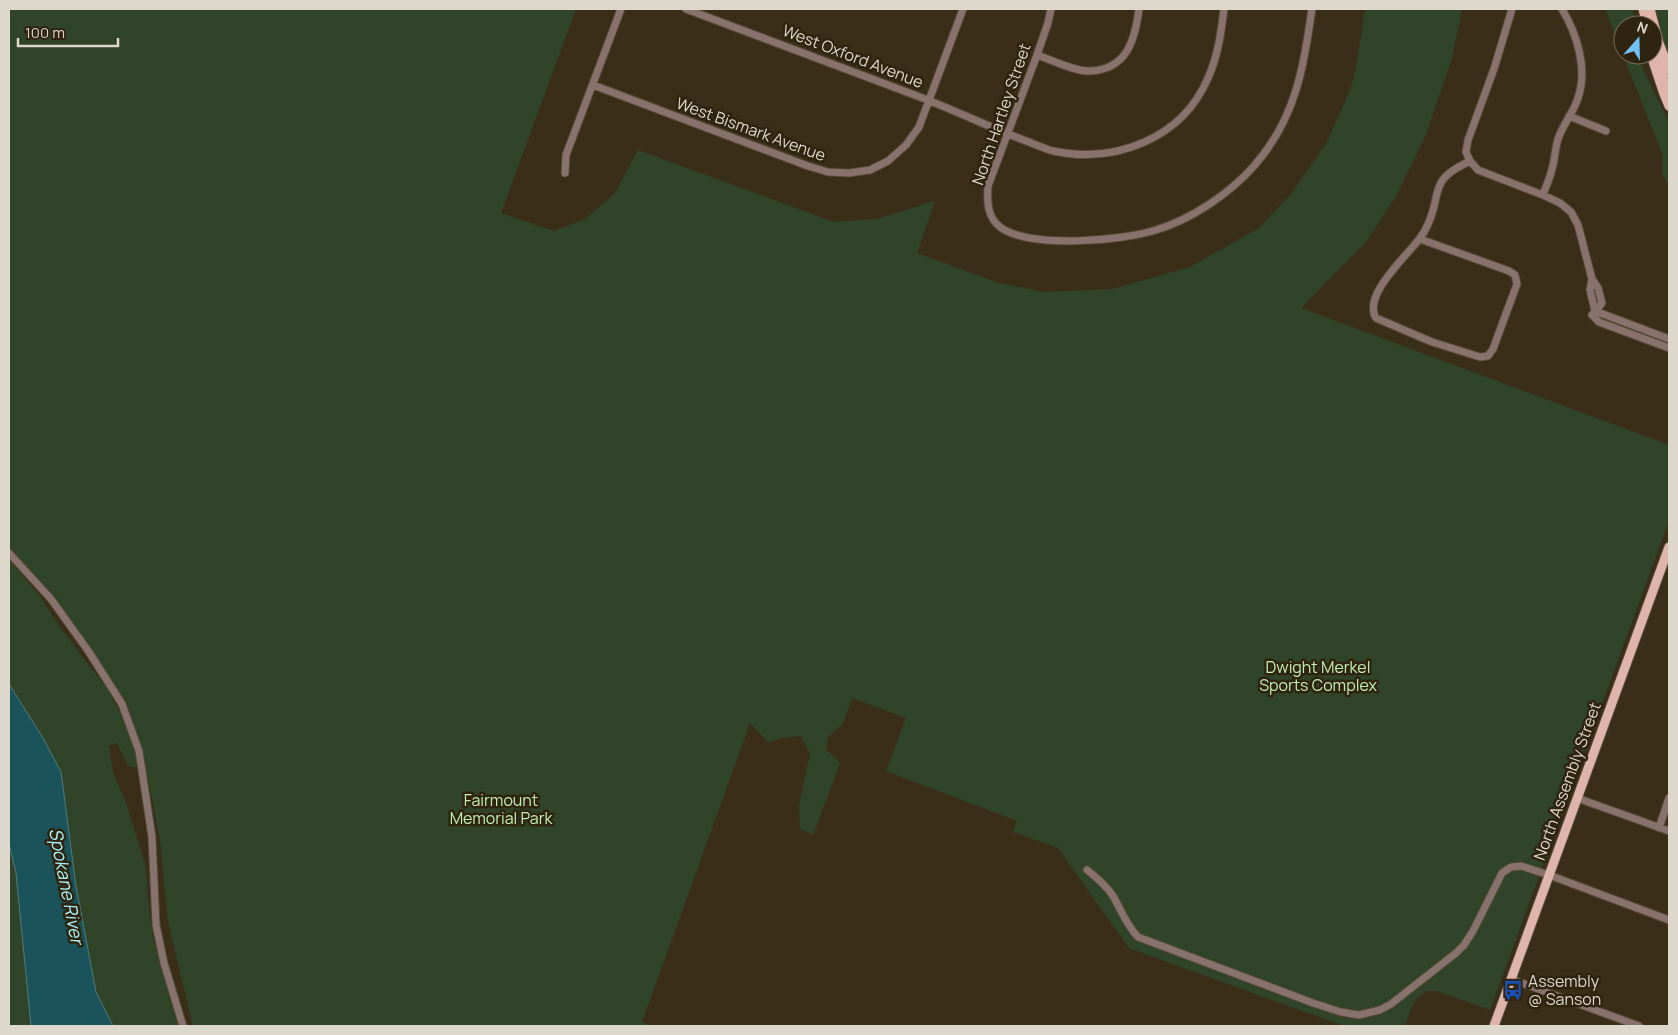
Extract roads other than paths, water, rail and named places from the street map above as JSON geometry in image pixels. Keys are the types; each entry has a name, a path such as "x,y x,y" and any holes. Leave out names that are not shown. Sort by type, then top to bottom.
{"main road":[{"path":"1663,53 1669,69"},
{"path":"1654,65 1669,106"},
{"path":"1659,65 1669,88"},
{"name":"North Assembly Street","path":"1494,1026 1669,547"}],"street":[{"path":"565,173 566,155 621,9"},
{"name":"West Oxford Avenue","path":"686,9 929,100 1008,134 1051,150 1078,155 1104,154 1131,148 1159,135 1181,118 1195,102 1208,80 1218,50 1224,9"},
{"name":"West Bismark Avenue","path":"593,85 808,166 828,172 849,173 870,170 888,161 906,145 919,127 964,9"},
{"name":"North Hartley Street","path":"1051,9 1037,55 988,186 989,212 999,226 1015,236 1029,239 1099,241 1157,230 1195,213 1213,202 1253,167 1269,147 1282,125 1294,98 1304,62 1312,9"},
{"path":"1037,55 1069,67 1088,71 1109,66 1123,57 1132,42 1139,9"},
{"path":"1512,9 1499,53 1468,140 1466,152 1470,161 1478,170 1543,194 1560,203 1571,212 1578,225 1592,279 1598,288 1602,303 1594,313"},
{"path":"1543,194 1553,168 1558,141 1578,100 1582,84 1579,51 1574,34 1562,9"},
{"path":"1569,116 1606,131"},
{"path":"1420,239 1510,271 1516,276 1517,284 1493,349 1488,356 1480,357 1432,342 1376,318 1373,312 1373,306 1380,287 1420,239 1428,226 1438,189 1443,180 1451,172 1470,161"},
{"path":"1594,313 1669,339"},
{"path":"1594,313 1599,322 1669,348"},
{"path":"1629,333 1632,325"},
{"path":"9,553 51,599 90,652 122,704 139,751 152,837 156,924 164,963 183,1026"},
{"path":"1577,798 1669,832"},
{"path":"1659,828 1669,798"},
{"path":"1087,870 1105,885 1138,937 1332,1010 1359,1015 1380,1010 1392,1004 1456,953 1473,931 1502,872 1511,867 1521,866 1549,875 1669,920"},
{"path":"1511,979 1639,1026"}],"water":[{"name":"Spokane River","path":"9,684 43,738 61,772 76,886 96,992 113,1026 31,1026 16,873 9,844"}],"place":[{"name":"Assembly @ Sanson","path":"1513,990"}],"park label":[{"name":"Dwight Merkel Sports Complex","path":"1318,676"},
{"name":"Fairmount Memorial Park","path":"501,809"}]}
